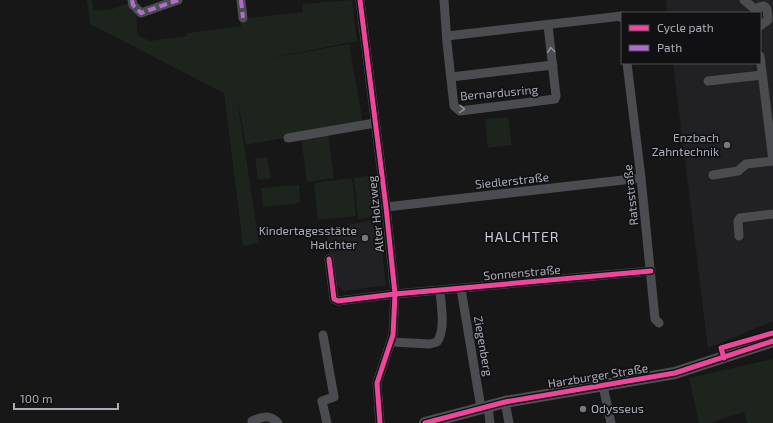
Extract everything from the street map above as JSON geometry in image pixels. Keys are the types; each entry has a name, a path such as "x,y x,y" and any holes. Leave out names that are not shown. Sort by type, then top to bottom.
{"main road":[{"name":"Harzburger Straße","path":"425,423 447,420 505,402 604,386 687,370 773,341"}],"street":[{"path":"132,0 133,5 141,13 178,0"},
{"path":"241,0 243,18"},
{"name":"Alter Holzweg","path":"362,0 395,294 395,312 391,342 377,383 380,423"},
{"name":"Bernardusring","path":"444,0 451,77 456,110 516,105 555,99 556,96 548,24"},
{"path":"744,0 755,11 764,6 767,9 768,20 761,25"},
{"path":"447,36 621,17"},
{"name":"Ratsstraße","path":"627,64 641,178 655,319 659,323"},
{"path":"713,175 738,171 746,164 773,162 768,85 762,75 761,64"},
{"path":"451,77 553,65"},
{"path":"708,81 762,75"},
{"path":"288,138 375,123"},
{"name":"Siedlerstraße","path":"386,207 641,178"},
{"path":"739,236 738,221 740,218 773,214"},
{"name":"Sonnenstraße","path":"329,259 334,299 338,301 395,294 651,271"},
{"name":"Ziegenberg","path":"460,288 485,407 490,423"},
{"path":"391,342 430,344 437,342 440,334 441,321 440,291"},
{"path":"323,335 334,397 322,401 327,423"},
{"path":"604,386 611,423"},
{"path":"505,402 509,423"},
{"path":"253,423 252,421 266,416 274,419 278,423"}],"shaded area":[{"path":"87,0 92,0 94,11 112,9 129,3 130,10 136,15 138,35 150,41 187,36 187,33 241,26 241,19 303,12 302,4 352,0 357,41 262,60 349,44 363,123 246,145 236,92 259,243 243,246 224,93 90,24"},
{"path":"666,0 773,0 773,321 708,348 673,64 761,64 761,12 667,12"},
{"path":"508,117 512,145 488,148 485,119"},
{"path":"328,134 334,178 307,182 301,137"},
{"path":"267,157 271,178 258,180 255,158"},
{"path":"371,175 376,216 358,219 354,178"},
{"path":"352,178 356,216 318,220 314,183"},
{"path":"299,185 300,203 263,207 261,188"},
{"path":"378,219 386,285 344,291 333,282 327,229"},
{"path":"773,359 773,423 747,423 744,412 710,423 699,423 689,378"}],"marked path":[{"path":"132,0 133,5 141,13 178,0"},
{"path":"241,0 243,18"}],"cycle path":[{"path":"360,0 386,207 395,294 393,335 377,383 380,423"},
{"path":"329,259 334,299 338,301 395,294 651,271"},
{"path":"724,358 721,348 773,333"},
{"path":"425,423 505,402 675,373 773,341"}],"place":[{"name":"Enzbach Zahntechnik","path":"727,145"},
{"name":"Kindertagesstätte Halchter","path":"365,238"},
{"name":"Odysseus","path":"583,409"}],"district":[{"name":"HALCHTER","path":"522,237"}]}
